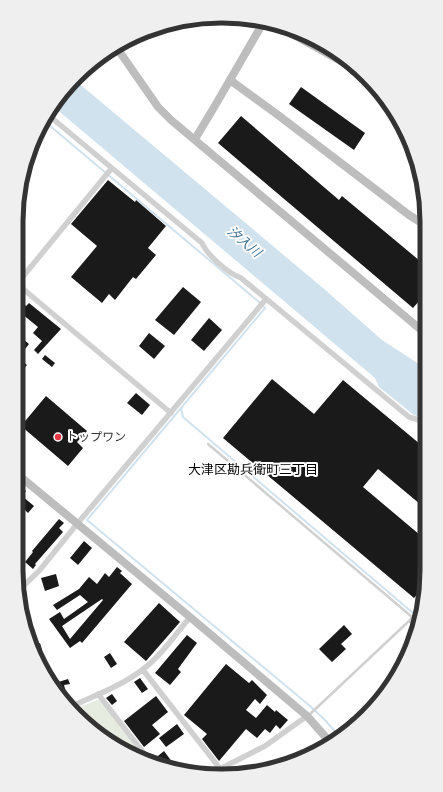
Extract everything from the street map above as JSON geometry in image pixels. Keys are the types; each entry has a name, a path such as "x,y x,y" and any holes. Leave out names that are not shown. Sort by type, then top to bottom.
{"street":[{"path":"195,139 261,27"},
{"path":"306,42 333,57"},
{"path":"119,51 158,107 171,120 420,329"},
{"path":"230,80 420,223"},
{"path":"52,118 111,169 202,243 205,251 235,276 241,278 409,417 420,420"},
{"path":"23,277 111,169"},
{"path":"23,289 172,413"},
{"path":"23,586 39,571 266,299"},
{"path":"23,479 309,714 327,739"},
{"path":"75,705 121,683 143,670 158,655 190,617"},
{"path":"143,670 221,769 265,746 309,714"},
{"path":"98,694 142,752"}],"lane":[{"path":"208,444 412,617"},
{"path":"309,714 409,621 415,613"},
{"path":"409,621 412,624"}],"shaded area":[{"path":"97,700 100,701 138,751 111,736 78,708"}],"water":[{"name":"汐入川","path":"79,83 323,288 382,340 420,365 420,417 414,415 379,387 375,378 57,110"}],"building":[{"path":"301,87 365,133 354,150 289,104"},
{"path":"241,116 339,200 342,196 420,261 420,300 413,308 218,143"},
{"path":"108,180 135,202 136,200 166,226 148,248 156,255 136,279 133,277 115,300 109,294 102,303 71,277 97,246 71,224"},
{"path":"183,287 201,302 174,335 155,320"},
{"path":"23,303 26,306 29,303 61,329 38,354 34,350 42,341 33,333 38,327 23,315"},
{"path":"209,318 222,330 204,351 191,340"},
{"path":"149,333 165,346 154,359 139,346"},
{"path":"23,339 29,344 23,352"},
{"path":"45,355 55,363 52,367 42,359"},
{"path":"23,362 27,365 23,370"},
{"path":"272,379 314,414 343,380 420,444 420,504 378,469 363,487 420,535 420,583 418,593 414,598 223,438"},
{"path":"136,393 150,405 142,415 127,403"},
{"name":"トップワン","path":"46,396 87,431 77,442 83,448 68,466 23,428 23,424"},
{"path":"23,497 34,506 28,513 23,508"},
{"path":"59,519 64,523 59,528 63,532 35,564 36,565 33,569 25,562 33,552 32,551"},
{"path":"84,541 92,548 78,565 70,558"},
{"path":"117,567 122,571 120,573 132,584 82,643 80,641 70,648 49,619 60,612 64,619 88,602 80,595 57,610 53,605 79,589 89,577 97,584 105,573 109,577","holes":["102,599 103,600 70,639 62,626"]},
{"path":"56,574 59,586 45,591 41,578"},
{"path":"159,603 180,622 146,661 124,642"},
{"path":"344,625 352,634 341,644 346,649 332,662 319,649"},
{"path":"187,635 197,643 178,669 181,672 170,685 155,673"},
{"path":"40,643 42,650 40,651 37,644"},
{"path":"110,653 117,664 111,668 104,657"},
{"path":"226,664 249,683 252,680 267,695 260,704 255,699 246,710 256,718 267,705 288,720 280,729 276,725 270,733 265,729 257,738 246,729 219,761 202,739 207,734 184,715"},
{"path":"140,678 148,689 142,693 134,682"},
{"path":"68,679 70,684 64,685 67,694 64,691 57,682"},
{"path":"112,694 117,701 112,705 106,698"},
{"path":"156,696 168,712 152,725 160,734 144,747 124,721"},
{"path":"177,724 184,734 166,747 159,738"},
{"path":"164,751 173,763 170,762 156,757"}],"waterway":[{"path":"48,125 265,308 181,408 183,417 415,615"},
{"path":"181,408 87,520 310,706 336,733"}],"place":[{"name":"トップワン","path":"58,437"}],"district":[{"name":"大津区勘兵衛町三丁目","path":"253,470"}]}
